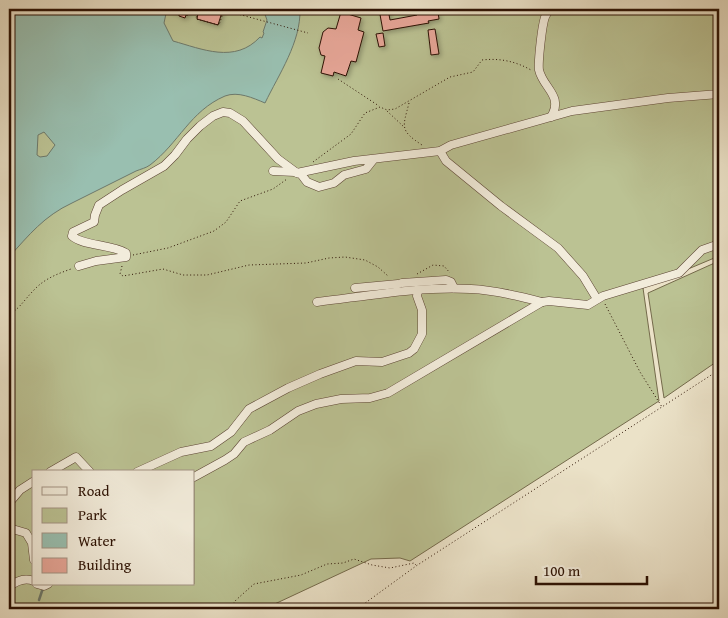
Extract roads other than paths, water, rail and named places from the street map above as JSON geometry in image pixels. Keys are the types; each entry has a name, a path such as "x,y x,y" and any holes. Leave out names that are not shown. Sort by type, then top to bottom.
{"lane":[{"path":"550,9 544,17 538,61 540,72 555,99 555,109 551,117"},
{"path":"273,171 297,173 374,159 436,151 451,145 572,111 658,99 719,94"},
{"path":"79,266 96,261 126,257 126,253 121,250 77,240 72,236 74,232 94,222 99,206 169,162 187,139 213,116 226,112 243,121 278,159 301,174 307,182 319,187 334,183 344,174 366,169 374,159"},
{"path":"436,151 500,206 558,248 583,276 598,298"},
{"path":"317,302 454,288 488,290 542,302 549,301 584,306 598,298 679,273 702,250 719,244"},
{"path":"355,288 446,280 451,282 454,288"},
{"path":"142,470 181,452 211,446 231,432 248,410 288,388 320,374 356,360 382,362 409,354 422,334 422,310 417,296 418,291"},
{"path":"195,476 234,454 244,442 270,430 298,411 325,402 370,398 388,393 542,302"},
{"path":"53,470 76,457 88,470"},
{"path":"9,502 20,490 32,482"},
{"path":"9,528 26,533 32,543"},
{"path":"9,587 20,580 32,580"}],"water":[{"path":"9,9 167,9 164,23 173,41 207,50 229,52 240,50 260,37 262,38 267,20 263,9 300,9 297,34 293,46 265,103 235,94 225,96 213,102 150,165 62,208 38,227 9,257","holes":["44,132 55,145 47,156 40,157 37,155 38,135"]}],"waterway":[{"path":"39,600 43,588"}]}
